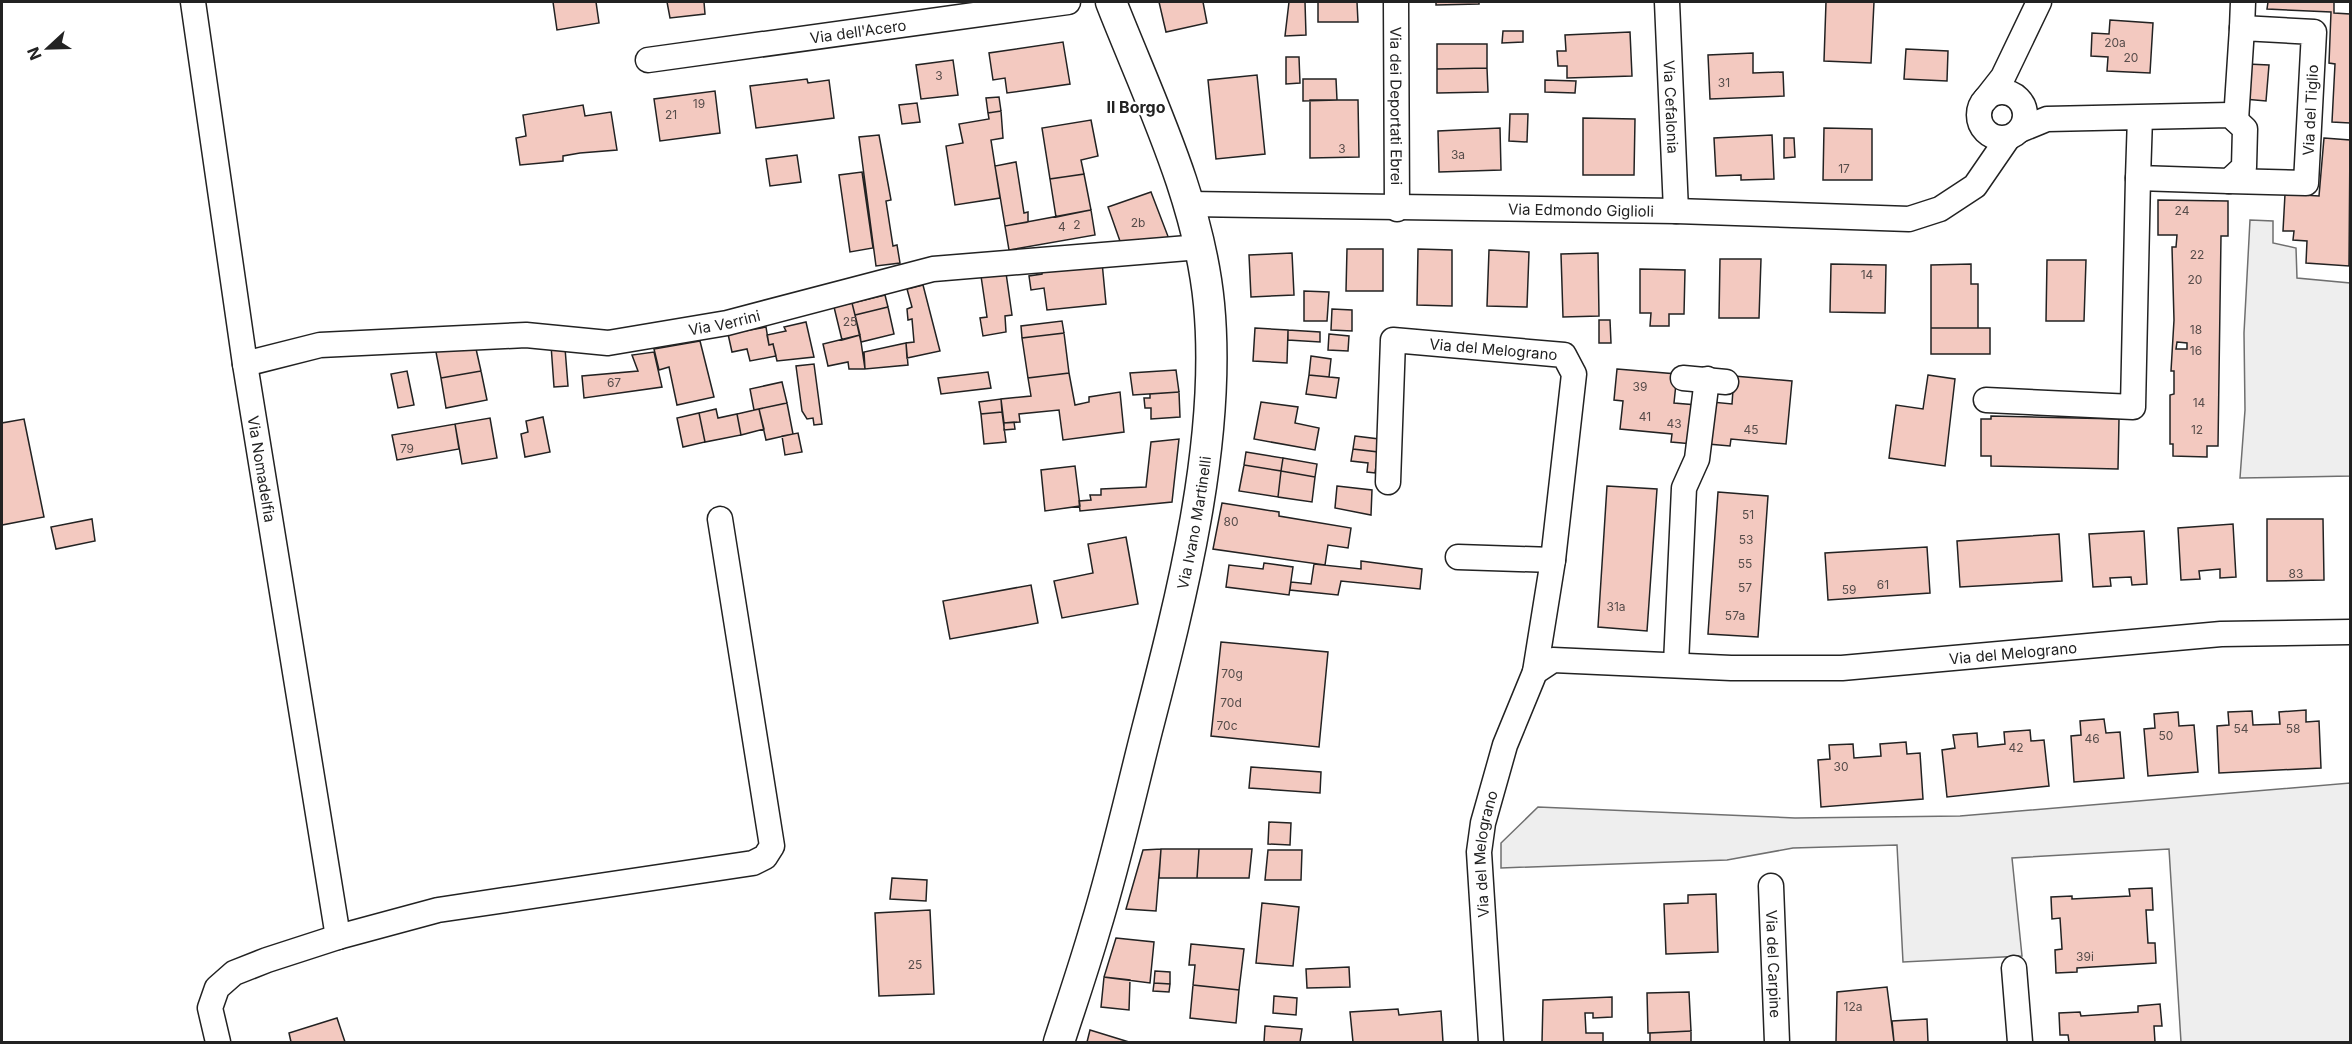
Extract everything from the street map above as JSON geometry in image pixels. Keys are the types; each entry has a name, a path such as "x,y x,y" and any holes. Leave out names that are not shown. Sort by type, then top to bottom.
{"street":[{"name":"Via Nomadelfia","path":"193,2 245,364 338,936"},
{"name":"Via dell'Acero","path":"648,60 1068,2"},
{"name":"Via Ivano Martinelli","path":"1059,1042 1096,929 1172,634 1202,476 1210,348 1209,305 1200,247 1189,204 1111,2"},
{"name":"Via dei Deportati Ebrei","path":"1396,2 1397,209"},
{"name":"Via Cefalonia","path":"1667,2 1676,211"},
{"path":"1964,193 1978,151 1982,110 2003,77 2039,2"},
{"path":"2235,120 2243,2"},
{"name":"Via del Tiglio","path":"2138,178 2306,183 2314,32 2242,28"},
{"path":"2014,50 2016,97 2025,111 2014,134"},
{"path":"1982,110 1996,93 2016,97 2043,115 2058,119"},
{"path":"1982,110 1989,134 1997,138 2014,134 2034,123 2058,119 2230,115 2245,129 2244,167 2229,181"},
{"path":"1986,400 2133,407 2140,117"},
{"name":"Via Edmondo Giglioli","path":"1189,204 1397,209 1676,211 1909,219 1940,209 1975,186 2014,134"},
{"name":"Via Verrini","path":"245,364 320,345 526,335 608,343 727,323 933,269 1200,247"},
{"name":"Via del Melograno","path":"1388,482 1392,340 1564,355 1574,374 1553,560 1535,672 1505,745 1484,823 1479,852 1491,1042"},
{"path":"1676,664 1684,488 1697,459 1716,381 1683,378"},
{"path":"218,1042 210,1008 217,988 234,974 338,936 438,910 753,863 765,857 772,846 720,519"},
{"path":"1458,557 1553,560"},
{"name":"Via del Melograno","path":"1535,672 1554,660 1731,668 1842,668 2221,634 2350,632"},
{"name":"Via del Carpine","path":"1771,886 1777,1042"},
{"path":"2014,968 2020,1042"}],"shaded area":[{"path":"2250,220 2273,221 2273,243 2296,248 2297,278 2350,283 2350,476 2240,478 2245,410 2244,333"},
{"path":"2350,783 2350,1042 2181,1042 2169,849 2012,858 2022,956 1903,962 1897,845 1793,848 1727,860 1501,868 1501,843 1538,807 1795,818 1960,816"}],"building":[{"path":"553,2 596,2 599,23 557,30"},
{"path":"667,2 704,2 705,14 670,18"},
{"path":"1159,2 1203,2 1207,23 1166,32"},
{"path":"1289,2 1305,2 1306,35 1285,36"},
{"path":"1318,2 1357,2 1358,22 1318,22"},
{"path":"1436,2 1479,2 1479,4 1436,5"},
{"path":"1826,2 1874,2 1871,63 1824,61"},
{"path":"2268,2 2334,2 2334,13 2350,14 2350,123 2332,122 2335,64 2329,63 2331,12 2267,9"},
{"path":"2110,20 2153,23 2150,73 2107,71 2108,57 2091,56 2092,33 2109,34"},
{"path":"1503,31 1523,31 1523,42 1502,43"},
{"path":"1630,32 1632,76 1567,78 1567,66 1558,66 1557,51 1566,51 1565,35"},
{"path":"1063,42 1070,84 1007,93 1005,78 993,80 989,53"},
{"path":"1437,44 1487,44 1487,68 1437,69"},
{"path":"1906,49 1948,51 1947,81 1904,79"},
{"path":"1753,53 1753,73 1783,72 1784,96 1710,99 1708,55"},
{"path":"1286,57 1299,57 1300,83 1286,84"},
{"path":"953,60 958,95 921,99 916,65"},
{"path":"2247,64 2269,65 2266,101 2244,99"},
{"path":"1487,68 1488,92 1437,93 1437,69"},
{"path":"1257,75 1265,154 1216,159 1208,80"},
{"path":"807,79 808,83 829,80 834,118 756,128 750,86"},
{"path":"1303,79 1336,79 1337,100 1303,101"},
{"path":"1545,80 1576,81 1575,93 1545,92"},
{"path":"715,91 720,133 660,141 654,99"},
{"path":"999,97 1001,111 988,113 986,98"},
{"path":"1310,100 1358,100 1359,157 1310,158"},
{"path":"917,103 920,122 902,124 899,105"},
{"path":"583,105 585,116 611,112 617,150 580,153 563,156 563,161 520,165 516,138 526,136 523,115"},
{"path":"1001,111 1003,138 991,140 1000,198 955,205 946,146 963,143 959,124 989,119 988,113"},
{"path":"1510,114 1528,114 1527,142 1509,141"},
{"path":"1583,118 1635,119 1634,175 1583,175"},
{"path":"1091,120 1098,156 1081,160 1084,174 1050,179 1042,128"},
{"path":"1500,128 1501,170 1439,172 1438,131"},
{"path":"1824,128 1872,129 1872,180 1823,180"},
{"path":"879,135 891,200 886,201 893,246 897,245 900,263 876,266 859,137"},
{"path":"1772,135 1774,179 1741,180 1741,175 1716,176 1714,138"},
{"path":"1784,138 1794,138 1795,157 1784,158"},
{"path":"2324,138 2350,140 2349,266 2306,263 2307,241 2293,240 2294,231 2283,231 2285,194 2319,196"},
{"path":"797,155 801,182 770,186 766,159"},
{"path":"1016,162 1024,213 1028,212 1028,222 1005,226 995,166"},
{"path":"862,172 873,248 850,252 839,175"},
{"path":"1084,174 1091,210 1056,217 1050,179"},
{"path":"1151,192 1169,239 1121,244 1108,207"},
{"path":"2158,200 2228,201 2228,236 2221,236 2218,446 2207,446 2207,457 2173,456 2173,444 2170,444 2170,395 2174,394 2174,371 2171,371 2174,320 2172,247 2176,247 2177,235 2158,235","holes":["2177,342 2187,343 2187,349 2176,349"]},
{"path":"1091,210 1095,235 1009,250 1005,226"},
{"path":"1347,249 1383,249 1383,291 1346,291"},
{"path":"1418,249 1452,250 1452,306 1417,305"},
{"path":"1489,250 1529,252 1527,307 1487,306"},
{"path":"1292,253 1294,295 1251,297 1249,255"},
{"path":"1598,253 1599,316 1563,317 1561,254"},
{"path":"1720,259 1761,259 1759,318 1719,318"},
{"path":"2047,260 2086,260 2084,321 2046,321"},
{"path":"1102,262 1106,304 1047,310 1044,288 1031,290 1029,276 1042,274 1042,270"},
{"path":"1831,264 1886,265 1885,313 1830,312"},
{"path":"1971,264 1971,284 1978,284 1978,328 1931,328 1931,265"},
{"path":"1640,269 1685,270 1684,314 1669,314 1669,326 1650,326 1651,313 1640,313"},
{"path":"1006,273 1012,315 1005,316 1006,332 983,336 980,318 987,317 981,276"},
{"path":"923,285 940,351 907,358 906,343 914,342 912,319 908,320 907,309 912,307 907,289"},
{"path":"1304,291 1329,292 1327,321 1304,321"},
{"path":"885,295 888,307 855,315 852,303"},
{"path":"852,303 860,335 842,340 834,307"},
{"path":"888,307 894,334 861,342 855,315"},
{"path":"1332,309 1352,310 1352,331 1331,330"},
{"path":"1599,320 1610,320 1611,343 1599,343"},
{"path":"1062,321 1064,333 1022,338 1021,326"},
{"path":"806,322 814,357 777,361 773,344 769,345 767,335 786,331 784,327"},
{"path":"766,327 769,345 773,344 776,356 750,361 747,349 732,352 728,334"},
{"path":"1255,328 1288,330 1287,363 1253,361"},
{"path":"1931,328 1990,328 1990,354 1931,354"},
{"path":"1288,330 1320,332 1320,342 1288,340"},
{"path":"1064,333 1069,373 1028,378 1022,338"},
{"path":"1329,334 1349,336 1348,351 1328,350"},
{"path":"860,335 865,369 849,369 848,362 828,366 823,344"},
{"path":"474,340 481,371 441,378 435,347"},
{"path":"700,341 714,397 677,405 669,367 659,370 654,349"},
{"path":"906,343 908,365 865,369 864,352"},
{"path":"551,345 565,348 568,386 554,387"},
{"path":"654,352 662,387 584,398 582,376 638,371 632,355"},
{"path":"1311,356 1331,359 1329,377 1309,375"},
{"path":"814,364 822,424 814,425 813,418 807,419 802,411 796,366"},
{"path":"1617,369 1677,374 1674,403 1697,405 1693,444 1671,442 1672,434 1620,429 1623,401 1614,400"},
{"path":"1176,370 1179,392 1133,395 1130,373"},
{"path":"407,371 414,405 398,408 391,374"},
{"path":"481,371 487,400 446,408 441,378"},
{"path":"988,372 991,388 941,394 938,378"},
{"path":"1069,373 1075,405 1089,402 1089,397 1120,392 1124,432 1063,440 1059,410 1019,414 1020,422 1004,423 1001,399 1031,396 1028,378"},
{"path":"1309,375 1339,378 1336,398 1306,394"},
{"path":"1928,375 1955,379 1945,466 1889,458 1896,405 1923,409"},
{"path":"1734,376 1792,381 1786,444 1731,439 1730,446 1708,444 1712,402 1732,404"},
{"path":"782,382 787,403 754,410 750,389"},
{"path":"1179,392 1180,417 1151,419 1151,408 1145,408 1144,398 1150,398 1150,394"},
{"path":"1001,399 1002,412 981,414 979,402"},
{"path":"1261,402 1298,407 1295,423 1319,428 1315,450 1254,439"},
{"path":"787,403 793,434 766,440 759,409"},
{"path":"716,409 718,418 737,414 741,435 705,442 699,413"},
{"path":"759,409 764,429 741,435 737,414"},
{"path":"1002,412 1006,442 984,444 981,414"},
{"path":"699,413 705,442 683,447 677,418"},
{"path":"1991,416 2119,419 2118,469 1991,466 1991,456 1981,456 1981,419 1991,419"},
{"path":"543,417 550,452 525,457 521,434 528,432 526,421"},
{"path":"490,418 497,458 462,464 455,424"},
{"path":"24,419 44,517 2,525 2,423"},
{"path":"1014,422 1015,429 1004,430 1004,423"},
{"path":"455,424 459,449 397,460 392,435"},
{"path":"798,433 802,452 785,455 782,436"},
{"path":"1355,436 1379,439 1378,452 1353,449"},
{"path":"1179,439 1172,502 1080,511 1079,501 1091,500 1090,495 1101,495 1101,489 1146,487 1151,442"},
{"path":"1353,449 1378,452 1375,473 1367,472 1368,463 1351,461"},
{"path":"1246,452 1283,458 1281,471 1244,465"},
{"path":"1283,458 1317,464 1315,477 1281,471"},
{"path":"1244,465 1281,471 1278,497 1239,491"},
{"path":"1075,466 1080,506 1045,511 1041,470"},
{"path":"1281,471 1315,477 1312,502 1278,497"},
{"path":"1337,486 1372,490 1371,515 1335,508"},
{"path":"1607,486 1657,489 1647,631 1598,627"},
{"path":"1718,492 1768,496 1758,637 1708,634"},
{"path":"1222,503 1279,512 1279,516 1351,528 1348,548 1328,545 1325,565 1213,549"},
{"path":"92,519 95,541 56,549 51,527"},
{"path":"2267,519 2323,519 2324,580 2267,581"},
{"path":"2233,524 2236,577 2220,578 2220,569 2199,571 2200,579 2181,580 2178,528"},
{"path":"2144,531 2147,584 2132,585 2131,577 2110,578 2111,586 2093,587 2089,534"},
{"path":"2059,534 2062,581 1960,587 1957,541"},
{"path":"1126,537 1138,604 1062,618 1054,581 1093,573 1088,544"},
{"path":"1927,547 1930,593 1828,600 1825,553"},
{"path":"1361,561 1422,569 1420,589 1341,581 1338,595 1290,590 1291,582 1311,584 1314,564 1361,569"},
{"path":"1264,563 1293,567 1289,595 1226,587 1229,565 1263,569"},
{"path":"1031,585 1038,623 950,639 943,601"},
{"path":"1221,642 1328,652 1319,747 1211,736"},
{"path":"2306,710 2306,722 2319,721 2321,768 2219,773 2217,726 2229,725 2228,712 2252,711 2253,725 2280,724 2279,712"},
{"path":"2178,712 2179,726 2194,725 2198,772 2148,776 2144,729 2155,728 2154,714"},
{"path":"2104,719 2106,733 2120,732 2124,778 2074,782 2071,736 2081,735 2080,721"},
{"path":"2030,730 2031,741 2044,740 2049,786 1947,797 1942,750 1955,748 1953,735 1977,733 1978,747 2005,744 2004,732"},
{"path":"1906,742 1907,754 1920,753 1923,799 1821,807 1818,760 1830,759 1829,745 1853,744 1854,758 1881,756 1880,744"},
{"path":"1251,767 1321,772 1320,793 1249,788"},
{"path":"1269,822 1291,823 1290,845 1268,844"},
{"path":"1161,849 1199,849 1197,878 1159,878"},
{"path":"1161,849 1156,911 1126,909 1143,850"},
{"path":"1199,849 1252,849 1249,878 1197,878"},
{"path":"1268,850 1302,850 1301,880 1265,880"},
{"path":"892,878 927,880 926,901 890,899"},
{"path":"2152,888 2153,910 2146,910 2148,943 2155,943 2156,963 2077,968 2077,972 2056,973 2055,950 2062,949 2060,918 2052,919 2051,897 2072,896 2072,899 2130,896 2129,889"},
{"path":"1716,894 1718,952 1666,954 1664,904 1688,903 1688,895"},
{"path":"1262,903 1299,907 1293,966 1256,963"},
{"path":"930,910 934,994 879,996 875,913"},
{"path":"1116,938 1154,942 1150,983 1104,977"},
{"path":"1191,944 1244,949 1239,990 1193,985 1195,965 1189,965"},
{"path":"1349,967 1350,987 1307,988 1306,969"},
{"path":"1155,971 1170,972 1170,984 1154,983"},
{"path":"1104,977 1130,980 1129,1010 1101,1007"},
{"path":"1154,983 1170,984 1169,992 1153,991"},
{"path":"1193,985 1239,990 1236,1023 1190,1018"},
{"path":"1887,987 1894,1042 1836,1042 1837,992"},
{"path":"1689,992 1691,1031 1648,1033 1647,993"},
{"path":"1274,996 1297,998 1296,1015 1273,1013"},
{"path":"1612,997 1612,1017 1593,1018 1593,1013 1585,1013 1586,1033 1603,1033 1603,1042 1542,1042 1543,1000"},
{"path":"2160,1004 2162,1026 2154,1026 2155,1042 2069,1042 2068,1035 2060,1035 2059,1013 2080,1012 2081,1016 2138,1012 2138,1006"},
{"path":"1398,1009 1399,1015 1441,1011 1443,1042 1353,1042 1350,1012"},
{"path":"337,1018 345,1042 291,1042 289,1033"},
{"path":"1927,1019 1928,1042 1894,1042 1892,1021"},
{"path":"1265,1026 1302,1029 1300,1042 1264,1042"},
{"path":"1090,1030 1129,1042 1087,1042"},
{"path":"1691,1031 1691,1042 1650,1042 1650,1033"}],"district":[{"name":"Il Borgo","path":"1136,107"}]}
